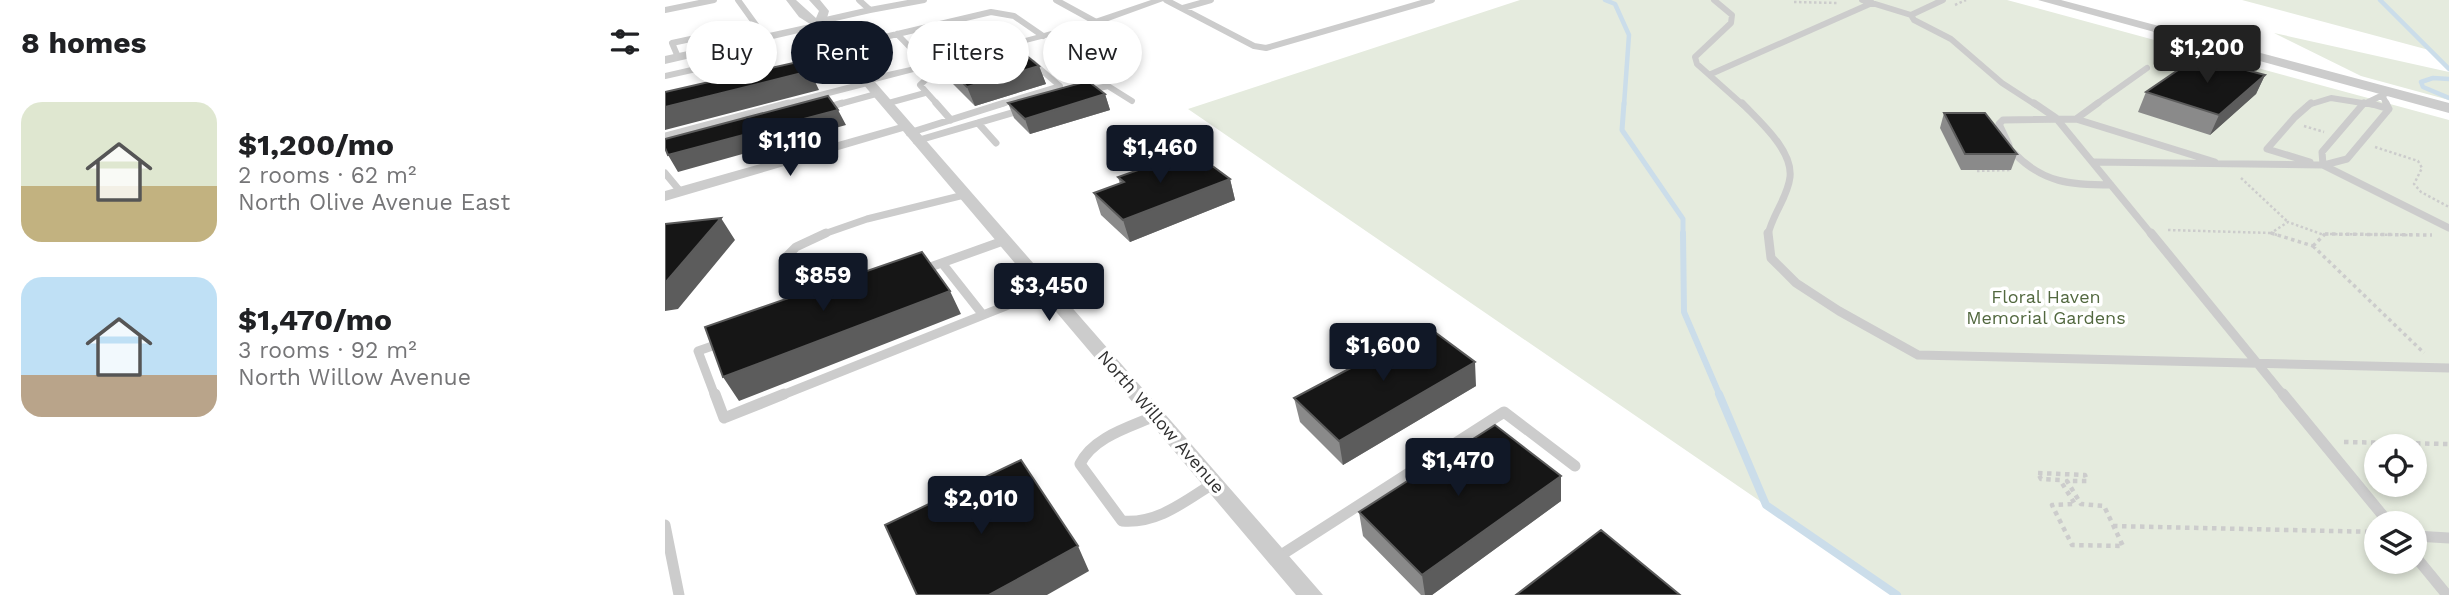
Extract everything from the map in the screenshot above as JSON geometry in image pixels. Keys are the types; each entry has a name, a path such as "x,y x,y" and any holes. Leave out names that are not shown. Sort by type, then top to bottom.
{"street":[{"name":"North Willow Avenue","path":"791,0 803,15 814,21"},
{"name":"North Willow Avenue","path":"814,0 824,11 819,21"},
{"path":"1098,21 1163,0"},
{"path":"2045,0 2385,94 2449,108"},
{"path":"1029,39 1043,36"},
{"path":"665,60 686,55"},
{"path":"873,90 907,78"},
{"name":"North Willow Avenue","path":"868,84 1311,595"},
{"path":"665,197 910,134"}],"lane":[{"path":"665,10 714,0"},
{"path":"678,57 672,43 756,25 738,0"},
{"path":"859,0 870,10"},
{"path":"826,21 924,0"},
{"path":"1056,0 1093,21"},
{"path":"1163,0 1254,46 1266,48 1432,0"},
{"path":"1183,8 1211,0"},
{"path":"1714,0 1732,15 1731,23 1695,57 1697,64 1738,99 1785,154 1791,175 1772,217 1767,244 1772,260 1792,280 1890,342 1918,355 2449,368"},
{"path":"1861,0 1911,15 1914,20 1951,39 2002,83 2056,118 2379,511"},
{"path":"1911,15 1943,0"},
{"path":"1711,74 1872,3"},
{"path":"893,35 979,14 1007,12 1020,17 1043,36"},
{"path":"897,34 907,44"},
{"path":"910,134 1060,86 1029,60"},
{"path":"2075,119 2147,68"},
{"path":"665,76 686,71"},
{"path":"785,79 791,78"},
{"path":"921,84 925,93 951,120"},
{"path":"1075,94 1108,86 1132,101"},
{"path":"665,136 873,90 925,93"},
{"path":"810,112 873,90"},
{"path":"2323,165 2322,152 2365,102 2385,94 2389,109"},
{"path":"2389,109 2365,102 2317,101 2267,149 2323,165 2353,178 2449,228"},
{"path":"910,134 978,123 1026,108"},
{"path":"2094,162 2230,168 2323,165 2347,159 2389,109"},
{"path":"2009,145 1999,124 2003,120 2075,119 2230,168"},
{"path":"978,123 996,143"},
{"path":"2014,153 2030,172 2038,176 2070,184 2111,185"},
{"path":"665,173 680,191"},
{"path":"794,286 784,267 785,258 807,240 883,215 964,195"},
{"path":"916,272 1003,241"},
{"path":"942,262 983,315"},
{"path":"737,337 698,351 724,418 1046,290"},
{"path":"1278,557 1504,412 1575,466"},
{"path":"1155,416 1096,445 1081,458 1080,464 1122,521 1149,520 1214,483"},
{"path":"665,525 679,595"},
{"path":"2427,537 2449,538"},
{"path":"2427,571 2447,595"}],"path":[{"path":"1794,2 1845,3"},
{"path":"2292,123 2336,136"},
{"path":"2378,136 2370,146 2418,161 2422,168 2414,184 2421,192 2449,206"},
{"path":"1977,171 2013,171 2009,165"},
{"path":"2230,168 2288,222 2325,234 2434,236"},
{"path":"2271,233 2288,222"},
{"path":"2160,230 2271,233 2313,246 2431,359"},
{"path":"2313,246 2325,234"},
{"path":"2331,442 2449,444"},
{"path":"2038,473 2085,475 2087,481 2067,481 2081,504 2104,506 2113,526 2123,546 2072,545 2052,505 2075,505 2060,480 2041,480 2038,473"},
{"path":"2113,526 2364,532"}],"green space":[{"name":"Floral Haven Memorial Gardens","path":"1520,0 2007,0 2449,120 2449,595 1897,595 1188,109"},
{"path":"2242,0 2449,0 2449,69 2429,50"},
{"path":"2274,33 2449,72 2449,100 2361,76"}],"building":[{"path":"2197,57 2265,75 2219,115 2146,92"},
{"path":"1029,58 1039,66 1029,69"},
{"path":"791,63 791,76 777,79 777,67"},
{"path":"700,84 758,84 665,107 665,92"},
{"path":"1077,84 1092,84 1105,94 1025,119 1008,103"},
{"path":"828,96 838,110 668,155 665,148 665,139"},
{"path":"1944,113 1985,113 2017,154 1965,154"},
{"path":"1192,151 1230,179 1123,220 1094,193 1124,182 1118,177"},
{"path":"721,218 665,283 665,224"},
{"path":"922,252 950,291 723,377 705,327"},
{"path":"1428,327 1475,362 1339,441 1294,398"},
{"path":"1495,425 1561,476 1422,575 1359,512"},
{"path":"1021,460 1078,546 989,595 917,595 885,525"},
{"path":"1601,530 1680,595 1516,595"}],"waterway":[{"path":"1605,0 1615,4 1629,35 1624,105"},
{"path":"2380,0 2449,69"},
{"path":"2449,79 2433,78 2421,82 2423,87 2449,98"},
{"path":"1624,103 1622,130 1683,219 1683,233"},
{"path":"1683,233 1684,312 1720,396"},
{"path":"1719,394 1766,505 1897,595"}]}
